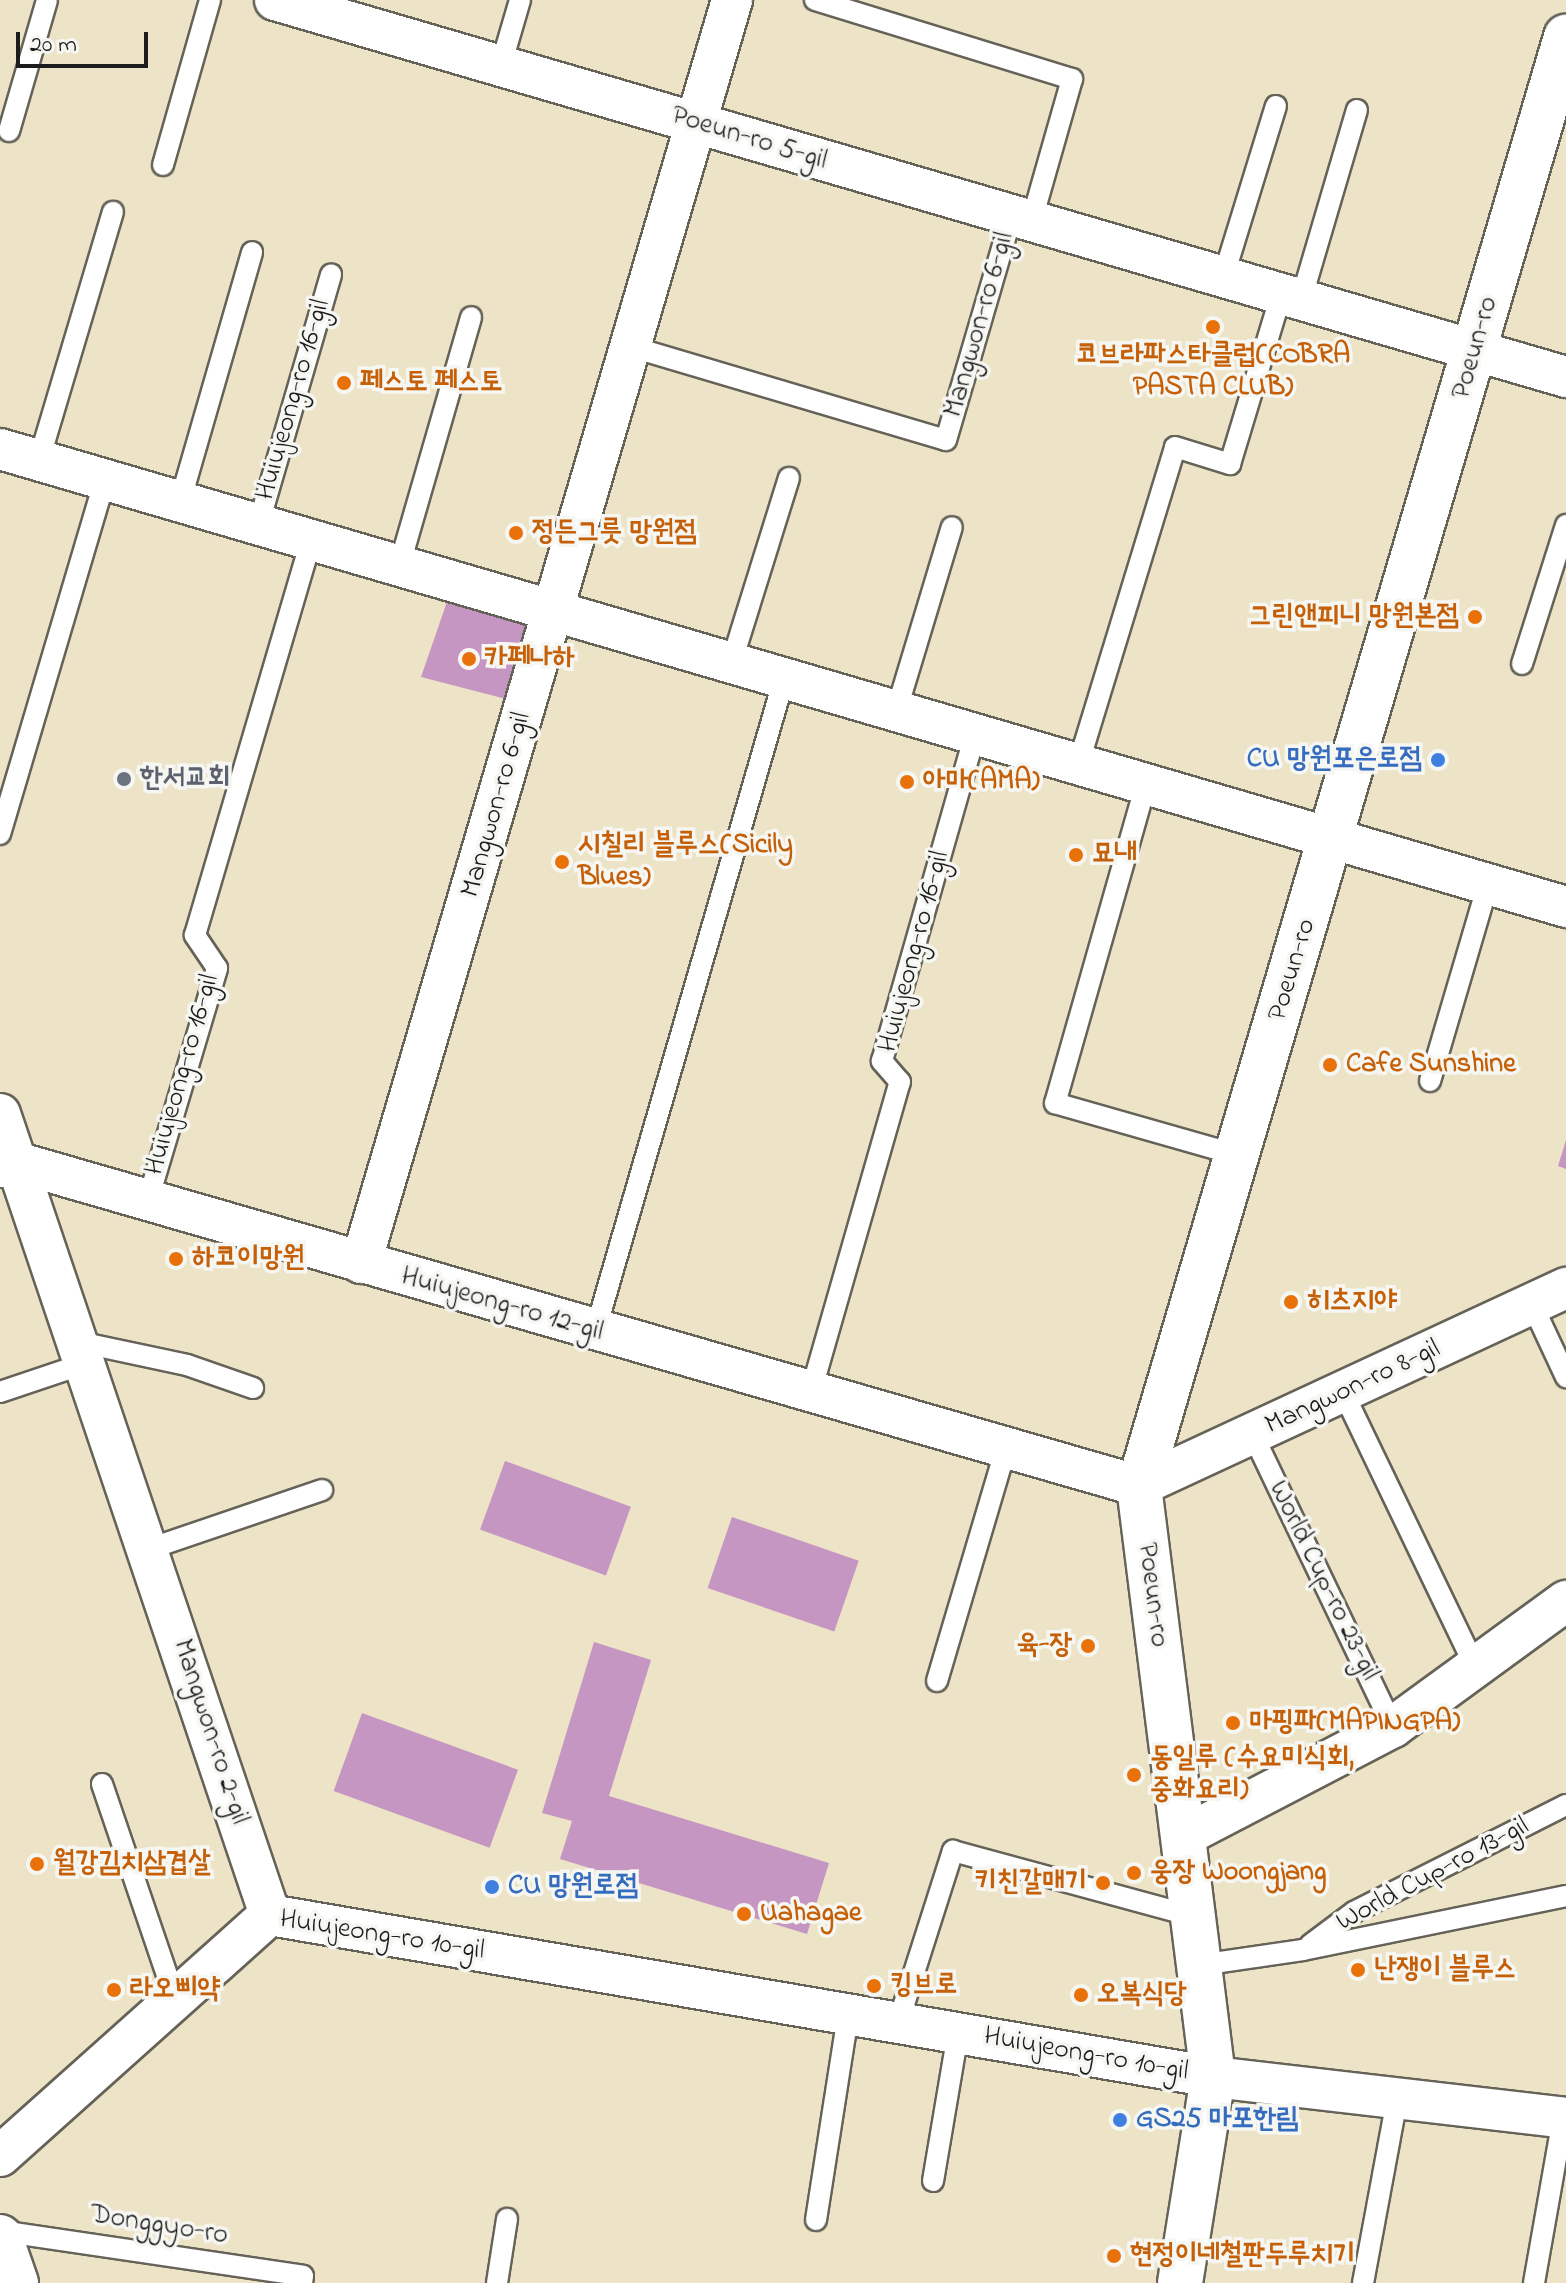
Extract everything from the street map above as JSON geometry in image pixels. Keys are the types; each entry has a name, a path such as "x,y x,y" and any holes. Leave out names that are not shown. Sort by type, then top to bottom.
{"street":[{"name":"Poeun-ro 5-gil","path":"275,0 317,6 501,65 1021,221 1566,377"},
{"name":"Mangwon-ro 6-gil","path":"361,1263 732,0"},
{"name":"Poeun-ro","path":"1180,2283 1213,2077 1139,1486 1566,37"},
{"name":"Huiujeong-ro 16-gil","path":"0,449 1332,838"},
{"path":"1332,838 1566,907"},
{"name":"Mangwon-ro 2-gil","path":"0,1114 8,1164 83,1352 270,1915"},
{"name":"Huiujeong-ro 12-gil","path":"8,1164 148,1200 810,1395 1139,1486"},
{"name":"Mangwon-ro 8-gil","path":"1139,1486 1549,1296"},
{"path":"1182,1837 1393,1727 1566,1601"},
{"name":"Huiujeong-ro 10-gil","path":"0,2156 270,1915 1213,2077 1564,2118"},
{"path":"0,2237 16,2283"}],"lane":[{"path":"9,131 47,0"},
{"path":"163,165 210,0"},
{"path":"501,65 520,0"},
{"name":"Mangwon-ro 6-gil","path":"632,347 946,440 1072,79 815,0"},
{"path":"1223,278 1276,106"},
{"path":"1078,765 1175,447 1230,464 1357,110"},
{"path":"39,460 113,212"},
{"path":"180,502 252,252"},
{"name":"Huiujeong-ro 16-gil","path":"258,526 331,274"},
{"path":"399,567 471,317"},
{"path":"731,664 789,478"},
{"path":"0,834 105,479"},
{"path":"1522,664 1566,525"},
{"path":"896,712 952,527"},
{"name":"Huiujeong-ro 16-gil","path":"148,1200 217,968 195,935 311,541"},
{"path":"595,1332 784,679"},
{"name":"Huiujeong-ro 16-gil","path":"810,1395 900,1082 882,1061 975,735"},
{"path":"1146,784 1055,1103 1237,1155"},
{"path":"1430,1081 1488,884"},
{"path":"1549,1296 1566,1377"},
{"path":"0,1392 83,1352 187,1365 253,1388"},
{"path":"1343,1392 1475,1666"},
{"name":"World Cup-ro 23-gil","path":"1253,1435 1393,1727"},
{"path":"937,1681 1006,1448"},
{"path":"149,1549 322,1490"},
{"path":"102,1784 175,1998"},
{"name":"World Cup-ro 13-gil","path":"1303,1950 1354,1912 1566,1805"},
{"path":"898,2023 953,1851 1192,1916"},
{"path":"1200,1965 1303,1950 1566,1896"},
{"path":"816,2220 848,2015"},
{"name":"Huiujeong-ro 10-gil","path":"933,2181 958,2033"},
{"path":"1363,2283 1397,2099"},
{"path":"1534,2283 1564,2118"},
{"path":"497,2283 507,2219"},
{"name":"Donggyo-ro","path":"0,2231 303,2276 302,2283"}],"building":[{"path":"450,593 510,610 529,626 506,699 421,677"},
{"path":"1566,1140 1566,1169 1558,1166"},
{"path":"505,1461 631,1507 606,1575 480,1530"},
{"path":"732,1517 859,1561 834,1632 708,1588"},
{"path":"594,1642 651,1660 609,1796 829,1863 807,1934 560,1859 572,1821 542,1813"},
{"path":"362,1713 518,1770 490,1848 334,1791"}],"place":[{"name":"코브라파스타클럽(COBRA PASTA CLUB)","path":"1213,327"},
{"name":"페스토 페스토","path":"344,383"},
{"name":"정든그릇 망원점","path":"516,533"},
{"name":"그린앤피니 망원본점","path":"1475,617"},
{"name":"카페나하","path":"469,659"},
{"name":"CU 망원포은로점","path":"1438,760"},
{"name":"한서교회","path":"124,779"},
{"name":"아마(AMA)","path":"907,782"},
{"name":"묘내","path":"1076,855"},
{"name":"시칠리 블루스(Sicily Blues)","path":"562,862"},
{"name":"Cafe Sunshine","path":"1330,1065"},
{"name":"하코이망원","path":"176,1259"},
{"name":"히츠지야","path":"1291,1302"},
{"name":"육-장","path":"1088,1646"},
{"name":"마핑파(MAPINGPA)","path":"1233,1723"},
{"name":"동일루 (수요미식회, 중화요리)","path":"1134,1775"},
{"name":"월강김치삼겹살","path":"37,1864"},
{"name":"웅장 Woongjang","path":"1134,1873"},
{"name":"키친갈매기","path":"1103,1883"},
{"name":"CU 망원로점","path":"492,1887"},
{"name":"Uahagae","path":"744,1914"},
{"name":"난쟁이 블루스","path":"1358,1970"},
{"name":"킹브로","path":"874,1986"},
{"name":"라오삐약","path":"114,1990"},
{"name":"오복식당","path":"1081,1995"},
{"name":"GS25 마포한림","path":"1120,2120"},
{"name":"현정이네철판두루치기","path":"1114,2256"}]}
